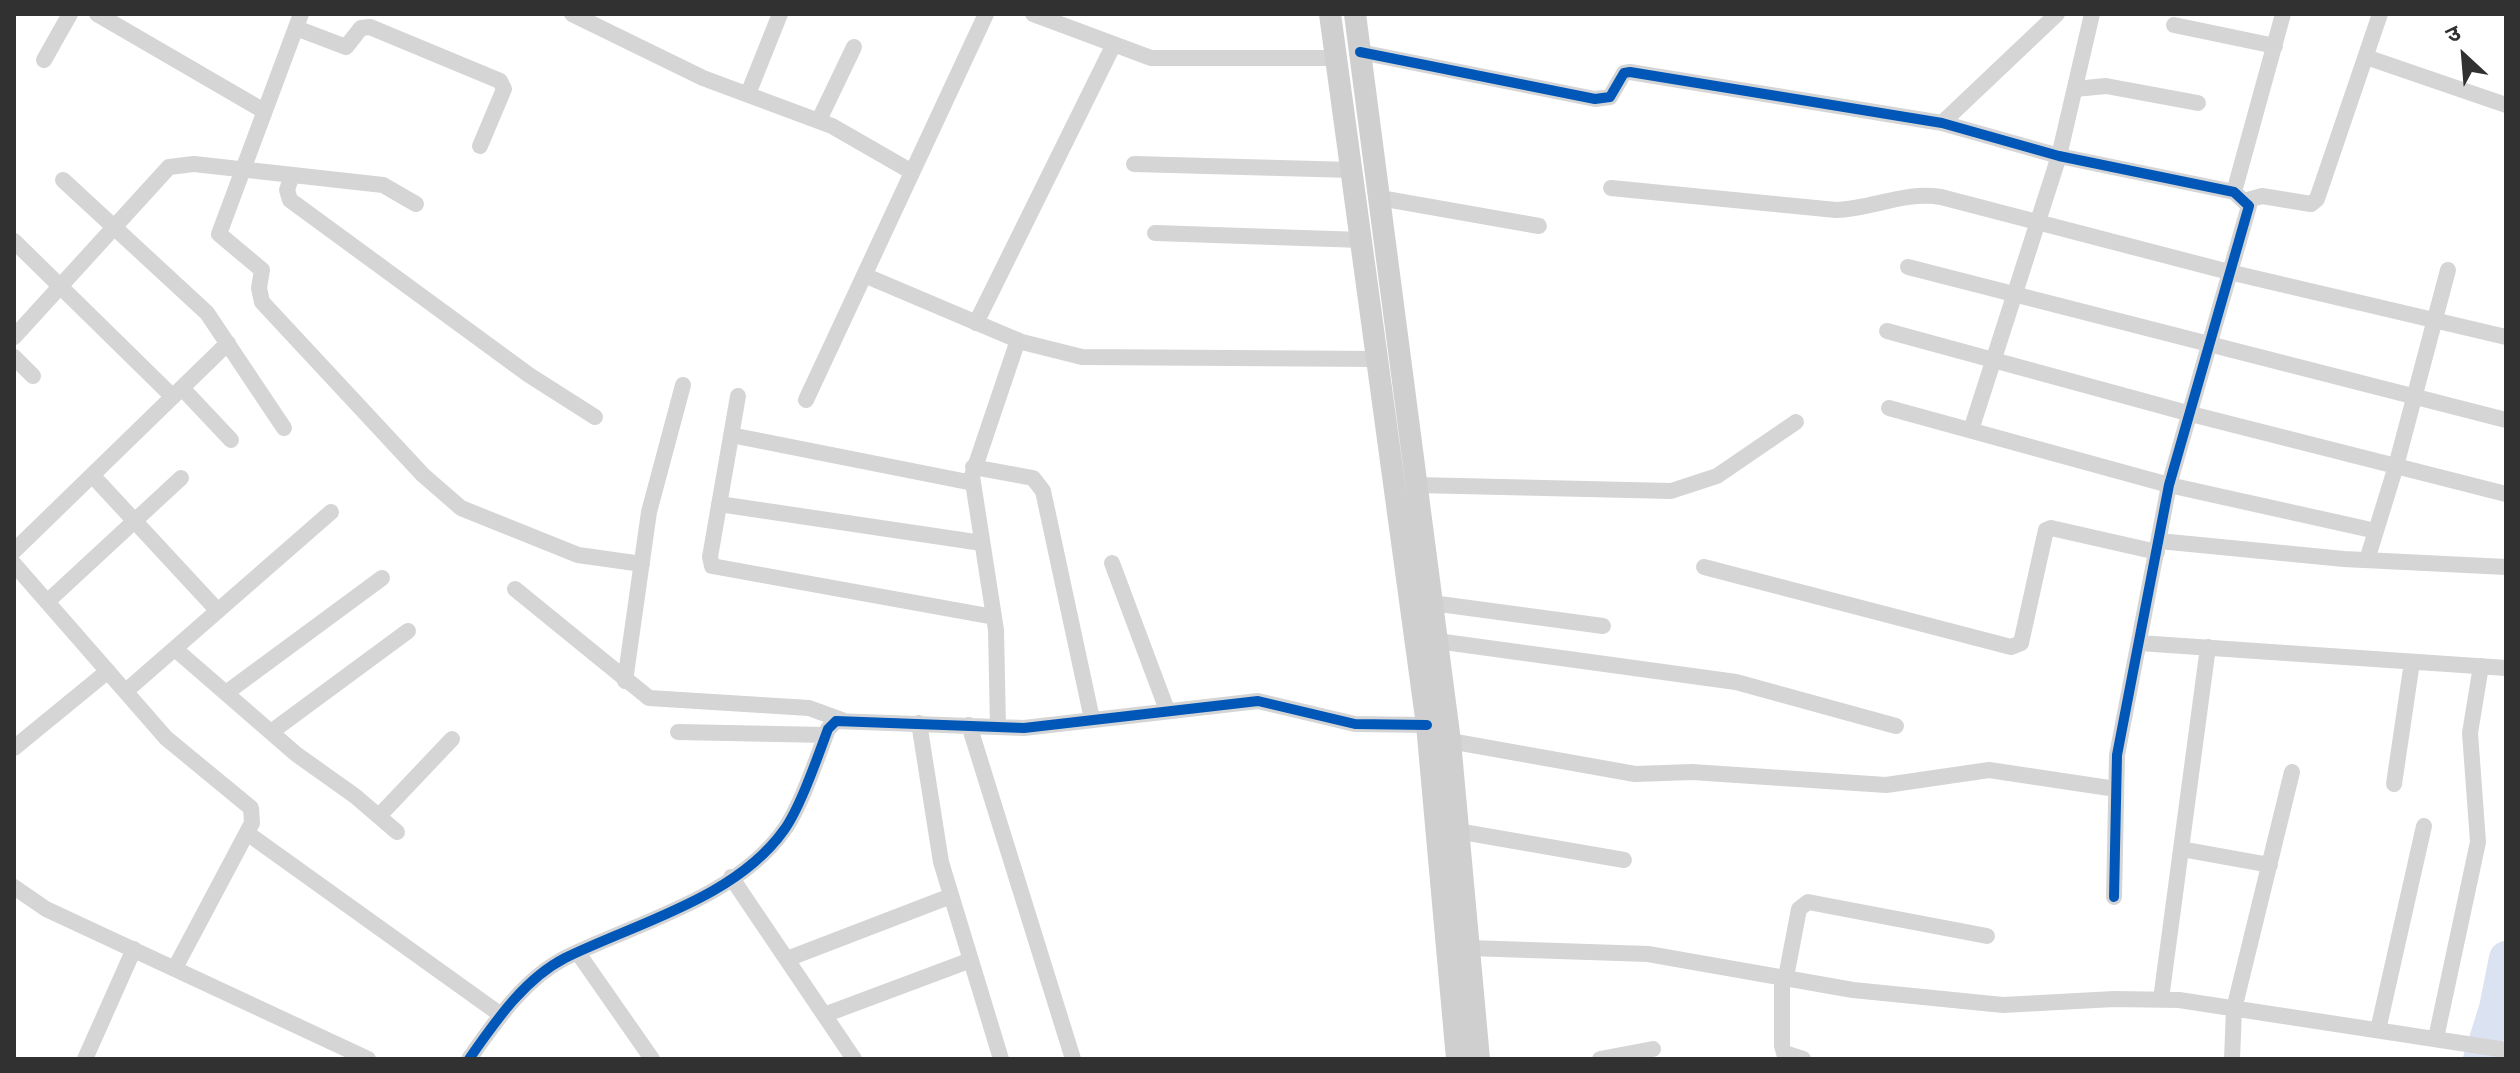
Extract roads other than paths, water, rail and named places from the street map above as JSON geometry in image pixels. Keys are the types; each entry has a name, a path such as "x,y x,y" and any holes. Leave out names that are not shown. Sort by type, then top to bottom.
{"main road":[{"path":"1330,14 1427,725 1457,1059"},
{"path":"1355,14 1450,741 1479,1059"}],"street":[{"path":"44,60 70,14"},
{"path":"97,14 264,111"},
{"path":"572,14 703,78 819,120 912,172"},
{"path":"748,94 780,14"},
{"path":"806,400 986,14"},
{"path":"1033,14 1151,58 1336,58"},
{"path":"1942,123 2057,14"},
{"path":"1971,430 2059,156 2092,14"},
{"path":"2239,197 2283,14"},
{"path":"1360,52 1595,99 1610,97 1624,73 1630,72 1942,123 2059,156 2239,197 2262,196 2314,202 2380,14"},
{"path":"480,146 504,89 500,81 370,27 361,28 346,47 298,21 219,234 262,270 259,288 262,302 423,475 469,511 578,555 642,564"},
{"path":"2174,25 2275,46"},
{"path":"976,323 1113,46"},
{"path":"819,120 854,47"},
{"path":"2366,57 2506,105"},
{"path":"2075,89 2106,86 2198,103"},
{"path":"14,337 169,167 194,164 383,185 416,204"},
{"path":"1134,164 1352,170"},
{"path":"292,175 287,190 290,200 529,375 595,417"},
{"path":"63,180 195,301 228,343 284,428"},
{"path":"1611,188 1836,210 1925,195 2229,272 2506,337"},
{"path":"2114,897 2117,755 2169,485 2249,206 2239,197"},
{"path":"1380,198 1539,226"},
{"path":"1155,233 1362,240"},
{"path":"14,241 231,440"},
{"path":"1908,267 2506,420"},
{"path":"2367,560 2396,466 2448,270"},
{"path":"864,275 1018,340 1082,357 1378,359"},
{"path":"1887,331 2191,414 2506,494"},
{"path":"998,727 994,617 973,475 1018,340"},
{"path":"14,551 228,343"},
{"path":"14,357 33,376"},
{"path":"625,681 653,498 683,385"},
{"path":"738,396 710,562 716,569 994,617"},
{"path":"1889,408 2169,485 2376,531"},
{"path":"1417,485 1671,491 1717,476 1796,422"},
{"path":"731,435 973,475 1033,478 1043,491 1092,719"},
{"path":"92,475 218,611"},
{"path":"47,602 181,478"},
{"path":"719,504 982,543"},
{"path":"126,691 331,512"},
{"path":"1704,567 2017,646 2046,530 2051,528 2158,547 2506,567"},
{"path":"1112,563 1167,710"},
{"path":"14,564 178,749 246,801 253,815 247,833 175,968"},
{"path":"226,693 382,578"},
{"path":"515,589 638,692 662,701 809,708 842,720"},
{"path":"1432,603 1603,626"},
{"path":"271,732 408,631"},
{"path":"1437,641 1736,682 1896,726"},
{"path":"2139,643 2506,668"},
{"path":"2161,999 2208,647"},
{"path":"175,649 271,732 397,832"},
{"path":"2394,784 2412,662"},
{"path":"2436,1038 2478,842 2470,733 2481,666"},
{"path":"14,748 108,671"},
{"path":"475,1056 510,1003 563,959 702,896 731,877 785,830 826,735 836,721 1024,728 1258,701 1355,724 1427,725"},
{"path":"919,723 941,862 997,1058"},
{"path":"969,725 1073,1059"},
{"path":"678,732 826,735"},
{"path":"379,816 452,739"},
{"path":"1450,741 1635,774 1692,772 1886,785 1989,770 2116,789"},
{"path":"2232,1059 2234,1009 2292,772"},
{"path":"2378,1030 2424,826"},
{"path":"1457,831 1624,860"},
{"path":"247,833 501,1015"},
{"path":"2181,849 2270,865"},
{"path":"731,877 854,1059"},
{"path":"14,887 46,909 368,1059"},
{"path":"787,959 951,896"},
{"path":"1803,1059 1784,1053 1782,1046 1784,977 1799,909 1808,902 1987,936"},
{"path":"1469,948 1648,954 1853,990 2003,1005 2161,999 2503,1049"},
{"path":"85,1059 134,949"},
{"path":"578,953 652,1059"},
{"path":"824,1015 971,960"},
{"path":"1600,1059 1653,1049"}],"waterway":[{"path":"2480,1059 2496,1008 2506,958"}]}
